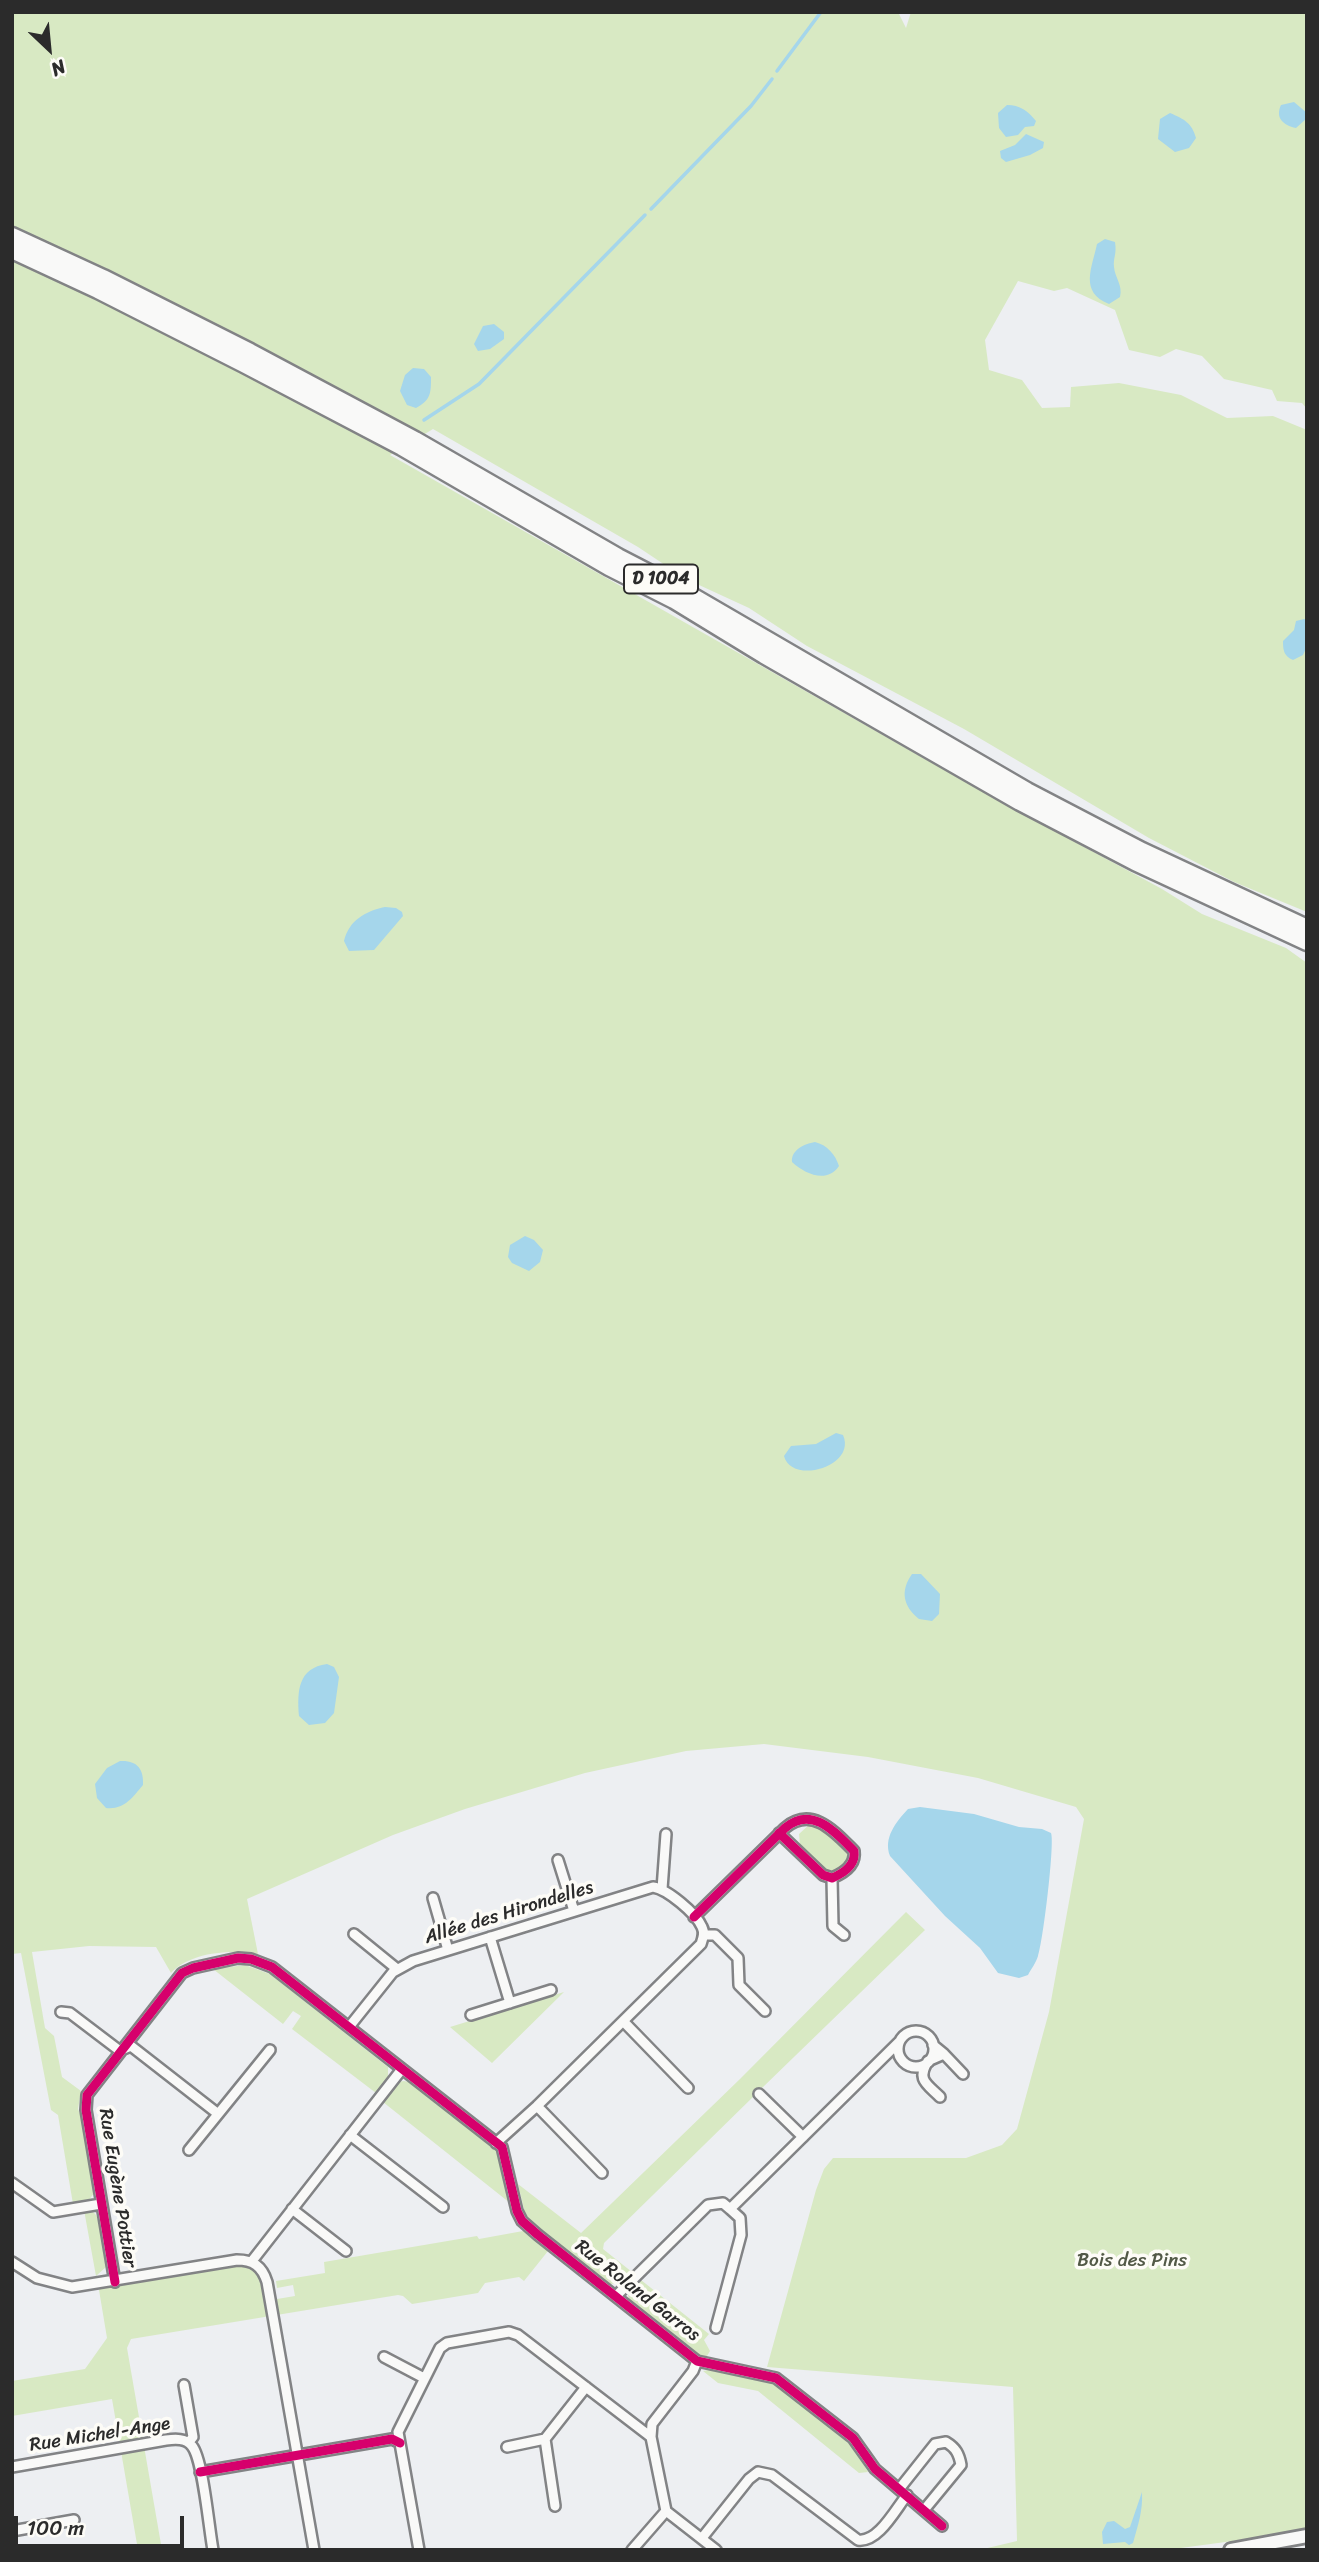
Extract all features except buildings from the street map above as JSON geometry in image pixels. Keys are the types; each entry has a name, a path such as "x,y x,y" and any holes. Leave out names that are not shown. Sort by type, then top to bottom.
{"highway":[{"name":"D 1004","path":"12,236 237,345 415,440 618,557 678,588 1027,791 1142,850 1307,928"},
{"name":"D 1004","path":"12,250 98,290 402,447 610,567 674,600 764,655 1031,808 1135,862 1307,942"}],"main road":[{"path":"1230,2550 1307,2536"}],"street":[{"path":"694,1917 779,1833 800,1819 827,1824 854,1851 852,1866 832,1878 823,1875 779,1833"},
{"path":"496,2143 701,1944 704,1935 702,1926 670,1893 662,1889 666,1833"},
{"path":"558,1860 574,1911"},
{"path":"832,1878 833,1926 844,1935"},
{"name":"Allée des Hirondelles","path":"349,2027 397,1969 412,1961 653,1887 662,1889"},
{"path":"433,1898 448,1950"},
{"path":"354,1934 397,1969"},
{"path":"704,1935 715,1935 738,1958 739,1984 765,2011"},
{"path":"490,1937 510,2003"},
{"name":"Rue Eugène Pottier","path":"115,2282 86,2100 89,2091 182,1973 211,1963 238,1958 257,1960 272,1967 402,2069"},
{"path":"471,2015 551,1990"},
{"path":"61,2012 70,2013 120,2051 131,2046 217,2113"},
{"path":"623,2021 688,2088"},
{"path":"730,2209 908,2033 920,2031 930,2038 933,2053 922,2070 923,2081 940,2097"},
{"path":"899,2042 898,2054 906,2063 917,2066 944,2054"},
{"path":"933,2045 963,2074"},
{"path":"189,2151 270,2050"},
{"path":"252,2261 402,2069"},
{"name":"Rue Roland Garros","path":"402,2069 504,2151 517,2211 522,2221 697,2361 776,2378 853,2438 875,2469 942,2526"},
{"path":"760,2094 803,2137"},
{"path":"537,2106 602,2173"},
{"path":"350,2135 443,2207"},
{"name":"Rue Eugène Pottier","path":"12,2183 53,2213 101,2204"},
{"path":"616,2295 708,2205 723,2203 740,2218 741,2235 716,2329"},
{"path":"292,2209 346,2251"},
{"path":"12,2262 37,2278 60,2286 80,2287 237,2260 252,2261 262,2271 267,2282 314,2550"},
{"path":"419,2550 399,2426 440,2348 447,2343 509,2332 518,2335 651,2437"},
{"path":"384,2357 424,2378"},
{"path":"697,2361 693,2371 652,2424 651,2437 666,2511 716,2550"},
{"path":"184,2385 193,2437 189,2442"},
{"path":"507,2447 545,2440 586,2387"},
{"path":"200,2472 392,2439 400,2443"},
{"name":"Rue Michel-Ange","path":"12,2468 173,2440 189,2442 195,2452 200,2472 213,2550"},
{"path":"545,2440 555,2506"},
{"path":"702,2538 749,2479 758,2472 772,2474 858,2540 864,2541 874,2536 935,2444 946,2442 959,2454 961,2465 925,2511"},
{"path":"632,2550 666,2511"},
{"path":"12,2531 74,2520"}],"green space":[{"name":"Bois des Pins","path":"12,12 898,12 906,28 911,12 1307,12 1307,409 1302,403 1277,401 1272,390 1224,379 1202,356 1176,349 1160,357 1129,350 1115,310 1067,288 1054,291 1018,281 985,340 989,370 1022,380 1042,408 1070,407 1071,387 1119,383 1181,395 1227,418 1273,416 1307,430 1307,912 1234,882 1149,838 964,729 807,646 749,608 686,579 638,547 433,429 390,455 1202,914 1286,948 1307,963 1307,2531 1166,2550 979,2550 1017,2541 1013,2387 767,2367 816,2190 824,2169 833,2158 966,2158 1002,2145 1017,2129 1049,2012 1084,1819 1076,1807 978,1778 868,1757 764,1744 686,1751 585,1773 465,1809 393,1835 247,1899 258,1954 224,1952 200,1956 189,1960 171,1973 156,1947 89,1946 32,1952 45,2028 54,2036 62,2077 81,2091 78,2109 95,2187 89,2200 73,2204 58,2115 51,2110 21,1953 12,1954"},
{"path":"811,1823 823,1826 850,1852 848,1860 842,1866 826,1871 800,1845 799,1834"},
{"path":"906,1912 925,1930 762,2088 760,2087 754,2096 604,2243 603,2249 632,2272 621,2283 610,2284 526,2218 518,2184 581,2233 740,2079"},
{"path":"245,1965 270,1974 388,2067 388,2077 376,2093 292,2029 301,2016 293,2011 283,2024 213,1969"},
{"path":"564,1992 492,2063 450,2027"},
{"path":"398,2082 413,2083 496,2149 510,2203 383,2102"},
{"path":"84,2210 93,2212 98,2220 106,2267 96,2276"},
{"path":"522,2221 552,2246 524,2281 519,2277 485,2283 478,2293 412,2304 398,2295 131,2339 127,2348 162,2550 138,2550 112,2399 12,2416 12,2381 85,2369 107,2338 98,2284 237,2260 255,2263 271,2300 295,2296 293,2285 277,2288 276,2281 325,2273 324,2262 477,2236 479,2239 523,2231"},
{"path":"641,2280 709,2334 704,2340 710,2351 707,2356 703,2357 695,2352 629,2300 628,2294"},
{"path":"710,2370 772,2383 784,2390 852,2446 868,2472 859,2473 758,2391 718,2383 703,2371"}],"water":[{"path":"1294,102 1307,113 1306,119 1296,128 1284,123 1279,114 1281,105"},
{"path":"1007,105 1020,107 1027,112 1036,121 1034,126 1025,127 1018,135 1006,137 999,128 998,113"},
{"path":"1170,113 1190,125 1196,138 1189,148 1175,152 1158,139 1160,119"},
{"path":"1026,134 1044,142 1043,148 1006,162 1001,158 1000,151 1015,145"},
{"path":"1105,239 1115,242 1114,267 1120,289 1120,297 1109,304 1094,293 1090,278 1097,244"},
{"path":"494,324 504,332 504,339 490,349 478,351 474,344 483,326"},
{"path":"413,368 424,369 431,377 429,396 416,408 407,405 400,391 405,375"},
{"path":"1307,620 1307,646 1303,655 1293,660 1285,653 1283,641 1294,630 1296,621"},
{"path":"385,907 396,908 403,916 374,950 349,951 344,941 354,922 371,911"},
{"path":"815,1142 833,1154 839,1166 828,1175 809,1173 792,1162 799,1148"},
{"path":"525,1236 534,1240 543,1250 540,1262 529,1271 512,1263 508,1257 510,1245"},
{"path":"836,1433 843,1435 845,1446 841,1456 821,1468 809,1471 798,1469 789,1465 784,1456 791,1446 816,1444"},
{"path":"912,1574 921,1574 940,1594 939,1614 932,1621 919,1619 909,1609 905,1592"},
{"path":"327,1664 334,1667 339,1677 334,1713 325,1723 309,1725 299,1716 301,1682 310,1670"},
{"path":"120,1761 131,1762 141,1770 143,1785 123,1805 106,1808 97,1798 95,1784 107,1768"},
{"path":"920,1807 974,1814 1051,1833 1050,1873 1043,1932 1037,1959 1028,1975 1019,1978 998,1973 980,1948 945,1916 890,1856 888,1843 895,1825 908,1809"},
{"path":"1142,2492 1141,2512 1133,2543 1103,2544 1102,2532 1107,2522 1114,2521 1125,2529 1130,2527"}],"waterway":[{"path":"777,71 821,12"},
{"path":"651,209 751,106 772,79"},
{"path":"424,420 479,384 645,215"}],"cycle path":[{"path":"694,1917 785,1828 795,1822 814,1820 831,1829 854,1851 853,1860 845,1871 836,1876 832,1878 823,1875 779,1833"},
{"path":"115,2282 86,2110 87,2095 182,1973 238,1958 251,1959 272,1967 502,2147 517,2211 522,2221 538,2235 697,2361 776,2378 853,2438 875,2469 942,2526"},
{"path":"200,2472 392,2439 400,2443"}]}
